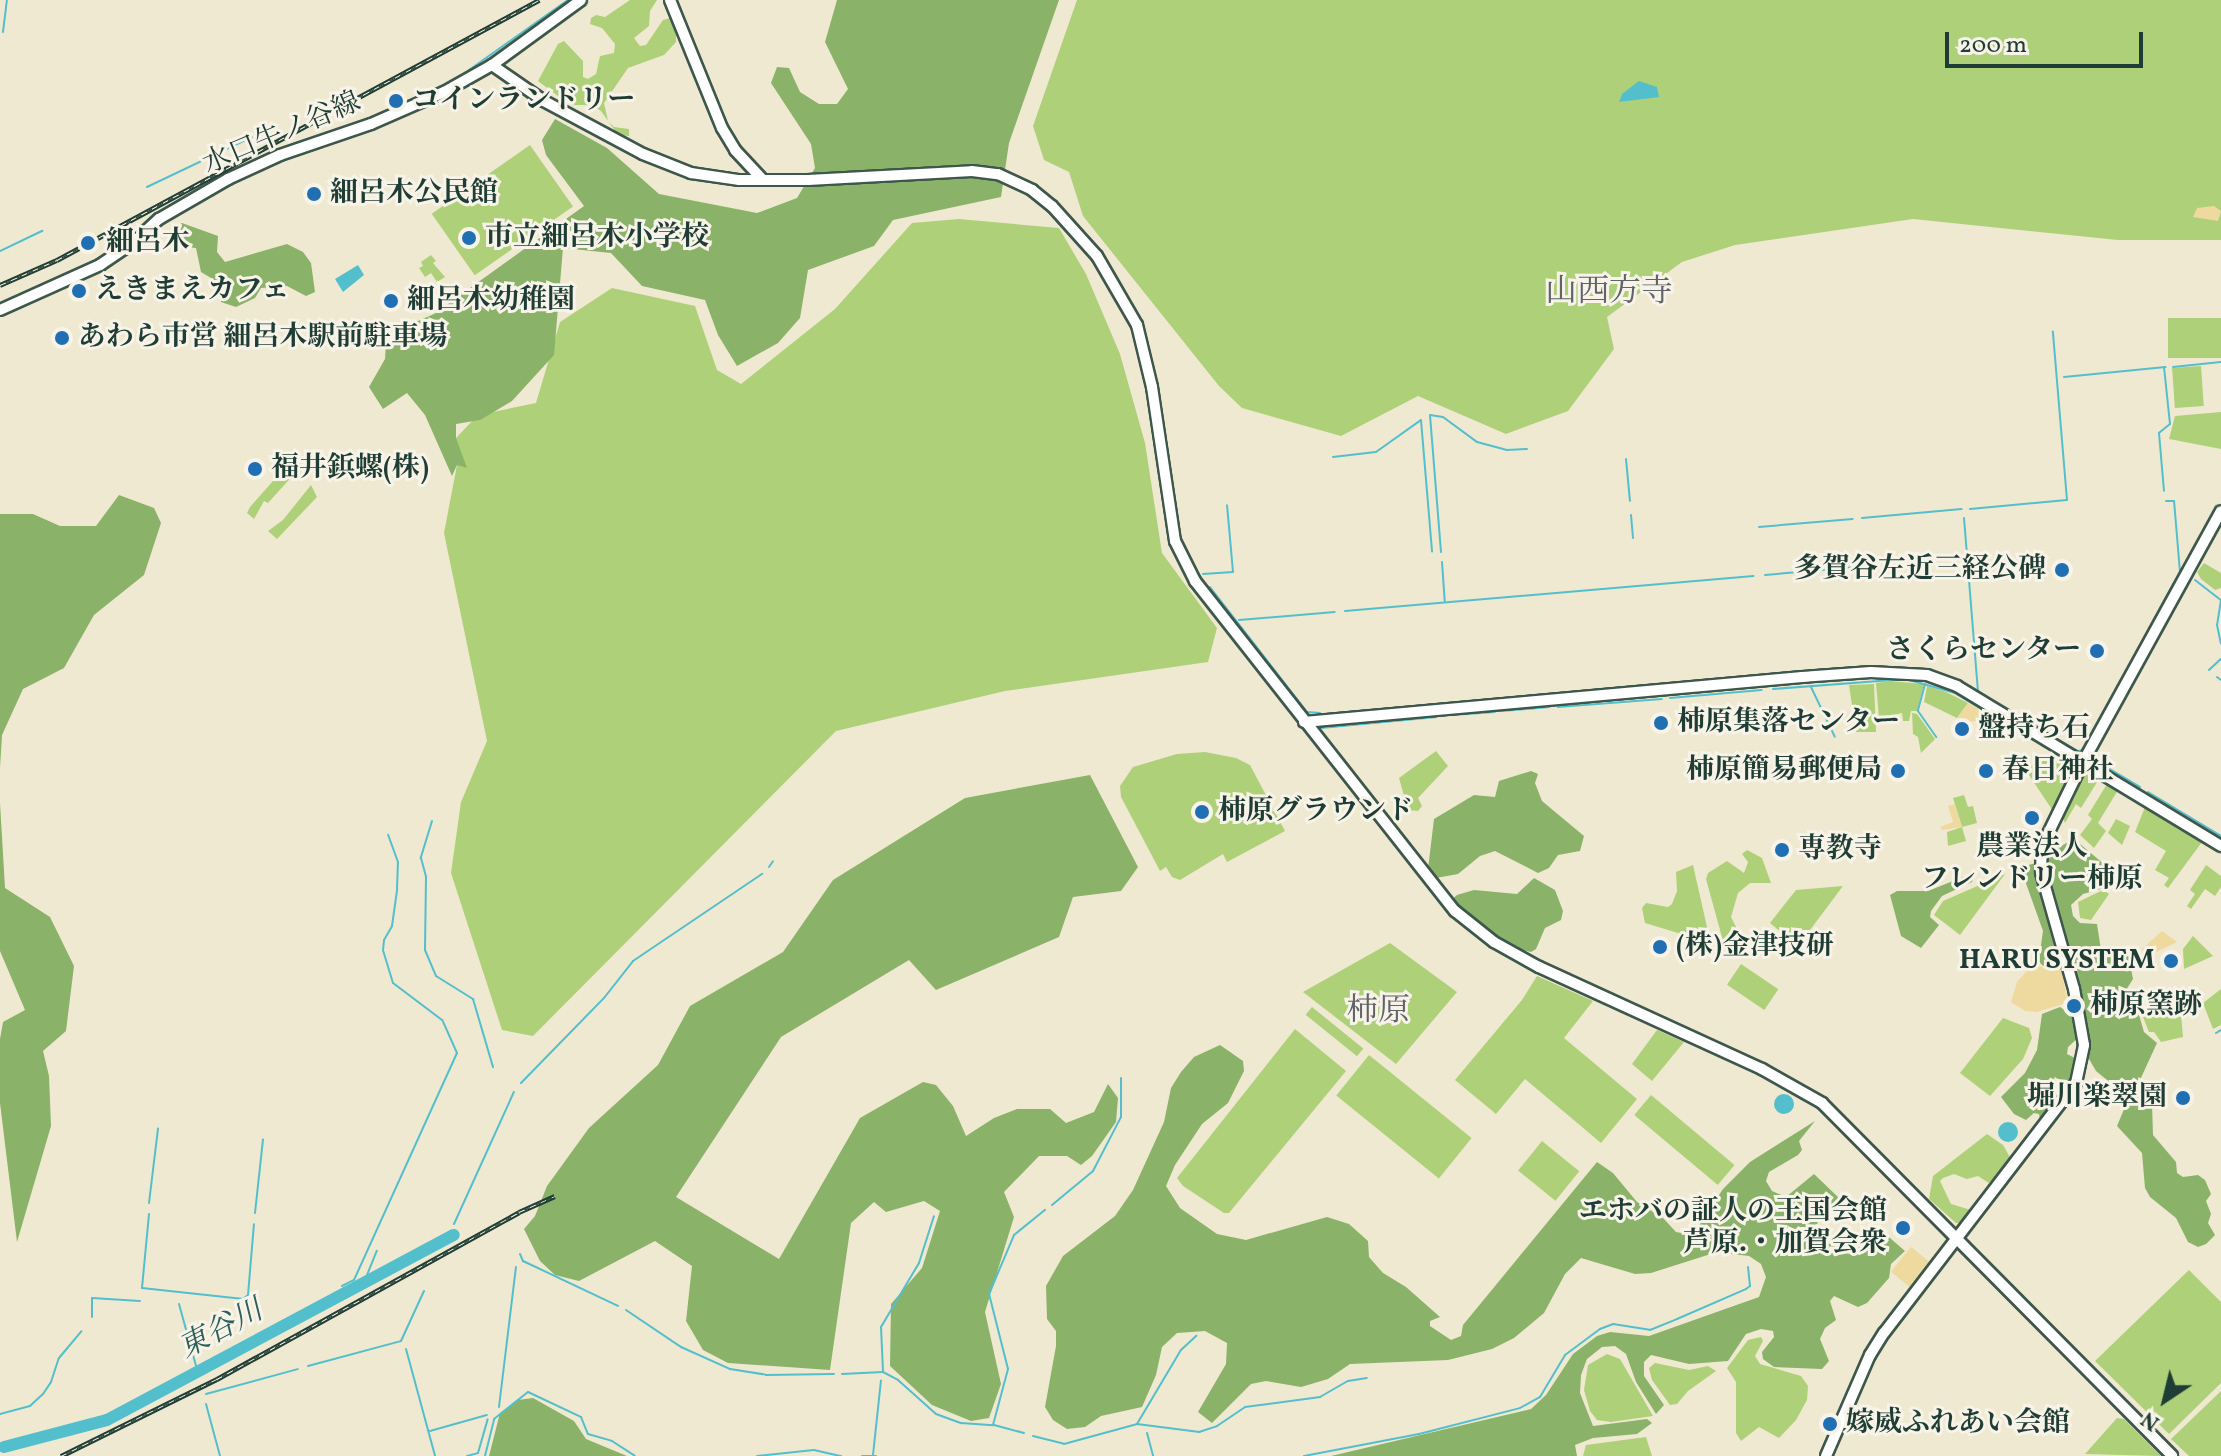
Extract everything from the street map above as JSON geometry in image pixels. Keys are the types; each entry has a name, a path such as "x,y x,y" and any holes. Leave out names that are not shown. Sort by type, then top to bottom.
{"street":[{"name":"水口牛ノ谷線","path":"0,310 100,265 134,242 159,219 228,179 280,155 371,124 444,92 492,65 581,0"},
{"path":"661,0 686,35"},
{"path":"670,0 722,128 735,150 762,179"},
{"path":"492,65 544,101 643,154 691,173 762,179 874,179 972,171 998,174 1032,190 1052,206 1097,256 1125,298 1137,325 1152,387 1175,541 1195,581 1451,907 1470,925 1539,967 1799,1088 1822,1103 1870,1148 2172,1456"},
{"path":"1826,1456 1870,1355 2063,1103 2080,1071 2084,1045 2074,989 2041,872 2042,846 2083,762 2221,511"},
{"path":"1304,722 1894,672 1927,675 1957,686 2221,846"}],"green space":[{"path":"630,0 657,0 650,11 649,26 634,38 640,46 646,45 663,20 670,18 676,42 664,55 628,68 604,103 608,121 592,105 575,105 538,81 558,44 564,41 583,61 583,77 588,79 596,74 600,56 614,53 615,44 602,28 590,24 591,18 596,15 605,17"},
{"path":"837,0 1059,0 1009,143 1001,197 893,220 874,246 808,270 800,318 778,343 737,366 718,335 705,300 642,286 611,253 563,248 554,355 512,401 480,420 456,424 456,438 467,468 457,465 452,476 425,415 407,393 383,409 369,387 385,359 386,343 409,325 434,314 584,206 546,155 542,140 555,119 607,148 659,194 757,213 797,198 815,168 811,144 771,83 777,67 789,68 800,92 819,104 837,104 848,89 825,42"},
{"path":"1077,0 2221,0 2221,240 2118,240 1913,219 1735,245 1682,262 1607,317 1614,349 1568,411 1506,434 1418,396 1341,436 1242,408 1219,386 1083,216 1069,172 1044,160 1033,126"},
{"path":"608,121 614,127 629,129 629,136 618,135"},
{"path":"530,145 573,206 475,275 432,214"},
{"path":"959,219 1059,228 1086,274 1120,354 1145,443 1162,553 1217,628 1208,662 1005,691 836,731 533,1036 502,1030 451,873 461,802 487,741 444,533 457,465 456,438 478,415 536,403 560,322 612,288 695,306 717,370 741,384 835,309 912,223"},
{"path":"182,223 218,236 217,252 225,262 287,244 303,252 311,263 315,292 306,296 287,286 261,288 255,298 236,307 221,302 221,288 201,272 196,248 177,246 171,241 174,228"},
{"path":"431,255 436,261 433,263 445,277 437,282 431,273 425,277 419,268 423,266 421,262"},
{"path":"2168,318 2221,318 2221,358 2168,358"},
{"path":"2201,366 2204,406 2175,408 2172,368"},
{"path":"2221,412 2221,449 2169,439 2175,416"},
{"path":"288,464 296,472 268,503 264,501 254,519 247,513 250,507"},
{"path":"311,485 317,497 277,539 268,531 283,520"},
{"path":"119,495 154,508 161,523 144,575 94,615 64,668 23,689 2,735 0,768 0,514 33,514 60,526 96,526"},
{"path":"2204,563 2221,573 2221,588 2215,590 2201,579 2197,572"},
{"path":"1876,683 1924,684 1917,711 1911,711 1909,721 1903,721 1902,713 1879,718"},
{"path":"1874,684 1876,732 1856,732 1849,685"},
{"path":"1927,686 1968,703 1957,718 1924,702"},
{"path":"1912,713 1917,714 1935,739 1921,753 1918,737 1913,734"},
{"path":"1436,751 1448,766 1418,798 1422,806 1418,811 1408,810 1399,778"},
{"path":"2054,751 2077,766 2053,811 2025,769"},
{"name":"柿原グラウンド","path":"1205,752 1236,758 1250,765 1285,831 1227,862 1223,854 1180,880 1172,877 1166,867 1160,871 1121,797 1120,786 1133,767 1177,754"},
{"path":"1531,771 1538,774 1535,783 1542,801 1584,836 1580,851 1558,855 1549,868 1538,873 1495,851 1480,856 1458,874 1436,878 1428,869 1434,819 1474,795 1495,797 1499,781"},
{"path":"2084,774 2099,779 2081,808 2076,804 2065,823 2062,816"},
{"path":"1090,775 1138,867 1121,891 1073,897 1059,937 936,990 909,960 781,1037 676,1197 779,1259 860,1118 923,1082 936,1085 953,1106 966,1136 994,1118 1017,1109 1050,1109 1066,1123 1094,1112 1108,1084 1118,1098 1116,1122 1092,1156 1081,1165 1067,1156 1039,1156 1004,1192 1014,1217 985,1312 1001,1384 989,1418 971,1421 932,1405 890,1366 891,1304 922,1268 940,1211 924,1201 886,1212 874,1202 851,1223 830,1370 728,1363 703,1350 686,1321 692,1266 655,1241 579,1281 555,1275 540,1261 524,1229 535,1216 547,1186 589,1128 658,1065 690,1006 783,952 833,880 965,798"},
{"path":"2107,784 2118,790 2098,823 2106,831 2094,848 2080,835 2092,819 2088,815"},
{"path":"1964,795 1968,807 1973,806 1977,823 1962,827 1953,798"},
{"path":"0,803 5,888 50,917 74,966 66,1031 43,1051 49,1076 51,1126 17,1242 0,1103 0,1039 3,1022 25,1010 0,951"},
{"path":"2145,807 2202,842 2168,888 2164,885 2169,878 2155,870 2166,851 2135,832"},
{"path":"2116,819 2130,826 2122,845 2108,833"},
{"path":"1962,827 1966,841 1948,846 1947,832"},
{"path":"2074,839 2111,870 2104,888 2083,894 2071,905 2073,916 2080,923 2097,924 2101,950 2106,953 2127,949 2133,979 2121,998 2123,1004 2137,1008 2144,1032 2157,1043 2140,1080 2152,1103 2153,1135 2176,1162 2177,1173 2183,1177 2198,1175 2205,1180 2211,1194 2206,1201 2211,1214 2208,1223 2215,1235 2198,1247 2188,1242 2176,1218 2150,1197 2145,1188 2142,1153 2117,1126 2127,1102 2124,1094 2096,1071 2089,1059 2050,889 2046,851 2050,845 2061,846"},
{"path":"1747,850 1762,858 1771,883 1750,883 1738,893 1731,917 1737,929 1736,938 1727,943 1723,941 1706,879 1708,873 1727,861 1744,873 1748,862 1742,854"},
{"path":"2036,863 2056,953 2056,962 2043,966 2035,957 2040,952 2043,931 2023,875 2025,866"},
{"path":"1693,865 1707,927 1702,934 1688,936 1645,923 1642,908 1646,903 1668,907 1672,904 1677,891 1676,872"},
{"path":"2206,865 2221,876 2221,887 2215,896 2205,889 2191,909 2187,906 2195,894 2190,890"},
{"path":"2005,874 1960,935 1934,915 1943,901"},
{"path":"1968,875 1973,877 1972,882 1942,896 1931,911 1930,917 1939,925 1921,948 1901,936 1890,895 1897,891 1928,891"},
{"path":"1534,878 1555,890 1563,911 1561,920 1545,928 1536,949 1531,952 1517,949 1467,918 1451,900 1474,890 1517,894"},
{"path":"1843,886 1798,946 1770,923 1796,890"},
{"path":"2103,890 2109,894 2091,920 2080,918 2078,902"},
{"path":"2193,936 2213,956 2184,969 2183,949"},
{"path":"1390,943 1457,992 1396,1064 1303,992"},
{"path":"1741,964 1778,989 1764,1010 1727,985"},
{"path":"1537,976 1593,1001 1564,1038 1637,1099 1601,1143 1525,1079 1496,1114 1455,1080 1522,1000"},
{"path":"2221,989 2221,1025 2213,1029 2203,1003"},
{"path":"1312,1007 1363,1049 1357,1056 1306,1015"},
{"path":"2060,1007 2072,1015 2076,1024 2078,1038 2068,1047 2067,1054 2077,1059 2077,1067 2067,1085 2055,1077 2044,1093 2056,1102 2045,1118 2040,1120 2039,1114 2034,1113 2026,1120 2014,1114 2001,1097 2025,1073 2037,1050 2042,1014"},
{"path":"2167,1011 2169,1016 2181,1014 2183,1037 2161,1042 2154,1032 2149,1032 2143,1017"},
{"path":"2003,1018 2029,1028 2032,1038 2023,1059 1990,1096 1960,1073"},
{"path":"1295,1029 1346,1071 1229,1213 1224,1213 1183,1186 1177,1178"},
{"path":"1657,1030 1684,1042 1652,1081 1632,1064"},
{"path":"1220,1045 1243,1061 1244,1071 1228,1103 1202,1124 1175,1165 1166,1186 1180,1208 1217,1234 1246,1240 1327,1217 1349,1224 1368,1241 1369,1257 1383,1273 1406,1287 1440,1317 1430,1321 1430,1326 1451,1340 1461,1336 1463,1325 1597,1162 1613,1173 1637,1202 1663,1218 1676,1232 1687,1234 1696,1230 1723,1189 1750,1162 1815,1121 1799,1141 1802,1150 1798,1155 1769,1172 1766,1181 1772,1191 1786,1197 1814,1174 1839,1198 1818,1219 1817,1226 1828,1243 1849,1254 1883,1232 1905,1251 1891,1264 1889,1278 1867,1303 1858,1307 1834,1296 1830,1301 1836,1320 1825,1328 1820,1339 1829,1361 1822,1369 1774,1367 1763,1359 1762,1352 1774,1337 1773,1331 1761,1329 1746,1334 1728,1361 1689,1364 1651,1355 1644,1362 1644,1376 1664,1405 1656,1414 1636,1382 1626,1354 1615,1346 1602,1347 1587,1359 1581,1375 1580,1393 1593,1426 1647,1419 1652,1423 1637,1434 1593,1438 1575,1445 1577,1456 1331,1456 1531,1409 1546,1395 1573,1354 1597,1336 1610,1332 1649,1336 1759,1297 1766,1277 1761,1264 1749,1256 1717,1252 1651,1273 1635,1274 1581,1258 1565,1274 1544,1313 1514,1338 1492,1349 1448,1360 1350,1364 1328,1379 1301,1387 1266,1381 1251,1384 1212,1423 1198,1412 1226,1364 1227,1343 1205,1331 1177,1333 1162,1347 1156,1375 1142,1407 1101,1416 1085,1427 1067,1429 1053,1420 1045,1407 1056,1346 1056,1331 1047,1319 1046,1286 1063,1256 1115,1216 1133,1190 1164,1122 1171,1088 1181,1072 1194,1057"},
{"path":"1369,1055 1472,1138 1439,1178 1336,1095"},
{"path":"1651,1095 1734,1165 1718,1185 1634,1115"},
{"path":"1987,1134 2003,1145 2011,1159 1989,1183 1978,1176 1967,1179 1954,1174 1940,1181 1951,1204 1971,1210 1961,1223 1956,1223 1929,1199 1933,1176"},
{"path":"1542,1141 1579,1171 1555,1201 1518,1171"},
{"path":"2189,1270 2221,1302 2221,1383 2169,1434 2095,1361"},
{"path":"1761,1337 1763,1341 1755,1356 1760,1364 1801,1376 1808,1386 1807,1400 1796,1420 1779,1438 1759,1427 1741,1441 1736,1433 1736,1382 1727,1368 1748,1340"},
{"path":"1607,1354 1620,1359 1653,1416 1611,1422 1597,1420 1590,1411 1584,1390 1588,1365"},
{"path":"1655,1363 1689,1370 1708,1366 1716,1371 1688,1391 1677,1404 1670,1405 1652,1380 1649,1368"},
{"path":"2221,1391 2221,1456 2189,1456 2171,1439"},
{"path":"533,1398 574,1421 586,1439 627,1456 489,1456 500,1413 518,1400"},
{"path":"2117,1418 2124,1419 2161,1456 2085,1454"},
{"path":"1646,1437 1652,1456 1583,1456 1586,1445"}],"sand":[{"path":"2214,206 2221,211 2218,221 2193,217 2197,208"},
{"path":"1968,703 1989,719 1963,723 1957,718"},
{"path":"1955,804 1962,827 1942,830 1940,827 1953,822 1948,806"},
{"path":"2162,931 2177,942 2146,957 2142,949"},
{"path":"2034,963 2048,970 2060,964 2069,1007 2063,1004 2037,1012 2025,1011 2011,1002 2017,982"},
{"path":"1911,1247 1932,1264 1912,1289 1891,1272"}],"water":[{"path":"1639,81 1657,87 1659,97 1619,102 1622,94"},
{"path":"358,265 364,275 343,292 335,279"},
{"path":"1784,1094 1791,1097 1794,1104 1791,1111 1784,1114 1777,1111 1774,1104 1777,1097"},
{"path":"2008,1122 2015,1125 2018,1132 2015,1139 2008,1142 2001,1139 1998,1132 2001,1125"}],"waterway":[{"path":"3,32 7,0"},
{"path":"469,70 568,0"},
{"path":"147,187 252,137"},
{"path":"0,251 42,231"},
{"path":"1970,509 2067,500 2053,332"},
{"path":"2173,367 2221,362"},
{"path":"2164,367 2170,424 2159,433 2164,491"},
{"path":"2064,377 2166,367"},
{"path":"1441,552 1430,415 1443,417 1477,442 1507,450 1527,449"},
{"path":"1333,457 1376,452 1421,420 1432,552"},
{"path":"1626,459 1630,501"},
{"path":"2057,739 2078,751 2083,750 2180,572 2174,501 2166,501"},
{"path":"1203,574 1233,572 1227,505"},
{"path":"1862,518 1962,509"},
{"path":"1631,515 1633,538"},
{"path":"1964,518 1978,692 2050,734"},
{"path":"1759,527 1853,519"},
{"path":"1442,562 1445,601"},
{"path":"1765,575 1857,567"},
{"path":"1345,611 1754,576"},
{"path":"2195,580 2221,600 2217,625 2221,644"},
{"path":"1210,587 1307,712 1320,713"},
{"path":"1239,620 1335,612"},
{"path":"2209,670 2221,659"},
{"path":"2217,677 2221,680"},
{"path":"1773,689 1906,679 1955,693 1996,718"},
{"path":"1925,684 1918,711 1936,737"},
{"path":"1811,687 1835,737"},
{"path":"1670,698 1762,690"},
{"path":"1558,707 1662,699"},
{"path":"1502,711 1550,707"},
{"path":"1453,715 1495,712"},
{"path":"1321,728 1436,717"},
{"path":"2096,761 2140,787"},
{"path":"2148,792 2221,836"},
{"path":"432,821 421,858 426,877 425,950 436,976 473,999 493,1067"},
{"path":"342,1286 354,1280 457,1053 442,1020 393,983 383,950 384,940 392,926 398,862 388,835"},
{"path":"769,867 773,861"},
{"path":"521,1083 604,998 633,961 762,874"},
{"path":"2216,1033 2221,1030"},
{"path":"1052,1205 1093,1171 1121,1117 1121,1078"},
{"path":"454,1224 514,1092"},
{"path":"149,1203 158,1129"},
{"path":"255,1213 263,1139"},
{"path":"842,1374 883,1372 898,1380 936,1414 961,1423 993,1425 1008,1369 989,1294 1014,1235 1045,1210"},
{"path":"149,1214 142,1288 243,1299 248,1295 254,1224"},
{"path":"883,1371 881,1327 919,1263 934,1216"},
{"name":"東谷川","path":"4,1447 107,1420 454,1235"},
{"path":"363,1285 377,1251"},
{"path":"520,1254 523,1261 618,1306"},
{"path":"499,1407 516,1267"},
{"path":"1304,1456 1419,1434 1520,1408 1540,1397 1565,1355 1600,1329 1613,1324 1650,1330 1677,1319 1746,1289 1750,1286 1748,1267"},
{"path":"308,1366 401,1341 424,1291"},
{"path":"92,1317 92,1298 140,1301"},
{"path":"179,1304 198,1373"},
{"path":"626,1310 681,1347 730,1369 766,1375 834,1374"},
{"path":"0,1414 30,1406 43,1394 51,1382 59,1358 82,1331"},
{"path":"1033,1436 1064,1444 1137,1424 1181,1350 1196,1336"},
{"path":"406,1349 435,1456"},
{"path":"206,1394 298,1369"},
{"path":"1137,1424 1199,1432 1217,1426 1245,1407 1320,1397 1348,1381 1367,1378"},
{"path":"873,1455 881,1380"},
{"path":"485,1456 494,1419 528,1392 581,1417 588,1434 612,1441 635,1456"},
{"path":"206,1404 220,1456"},
{"path":"430,1431 487,1415"},
{"path":"467,1456 478,1453 488,1419"},
{"path":"994,1425 1024,1433"},
{"path":"1147,1433 1153,1456"},
{"path":"757,1456 814,1450 841,1456"},
{"path":"862,1456 876,1456"}],"railway":[{"path":"0,285 57,260 539,0"},
{"path":"61,1456 217,1379 519,1212 555,1196"}],"place":[{"name":"コインランドリー","path":"396,101"},
{"name":"細呂木公民館","path":"314,194"},
{"name":"市立細呂木小学校","path":"469,238"},
{"name":"細呂木","path":"88,243"},
{"name":"えきまえカフェ","path":"79,291"},
{"name":"細呂木幼稚園","path":"391,301"},
{"name":"あわら市営 細呂木駅前駐車場","path":"62,338"},
{"name":"福井鋲螺(株)","path":"255,469"},
{"name":"多賀谷左近三経公碑","path":"2062,570"},
{"name":"さくらセンター","path":"2097,651"},
{"name":"柿原集落センター","path":"1661,723"},
{"name":"盤持ち石","path":"1962,729"},
{"name":"柿原簡易郵便局","path":"1898,771"},
{"name":"春日神社","path":"1986,771"},
{"name":"柿原グラウンド","path":"1202,812"},
{"name":"農業法人 フレンドリー柿原","path":"2032,818"},
{"name":"専教寺","path":"1782,850"},
{"name":"(株)金津技研","path":"1660,947"},
{"name":"HARU SYSTEM","path":"2171,961"},
{"name":"柿原窯跡","path":"2074,1006"},
{"name":"堀川楽翠園","path":"2183,1098"},
{"name":"エホバの証人の王国会館 芦原.・加賀会衆","path":"1903,1228"},
{"name":"嫁威ふれあい会館","path":"1830,1424"}],"district":[{"name":"山西方寺","path":"1609,293"},
{"name":"柿原","path":"1378,1012"}]}
